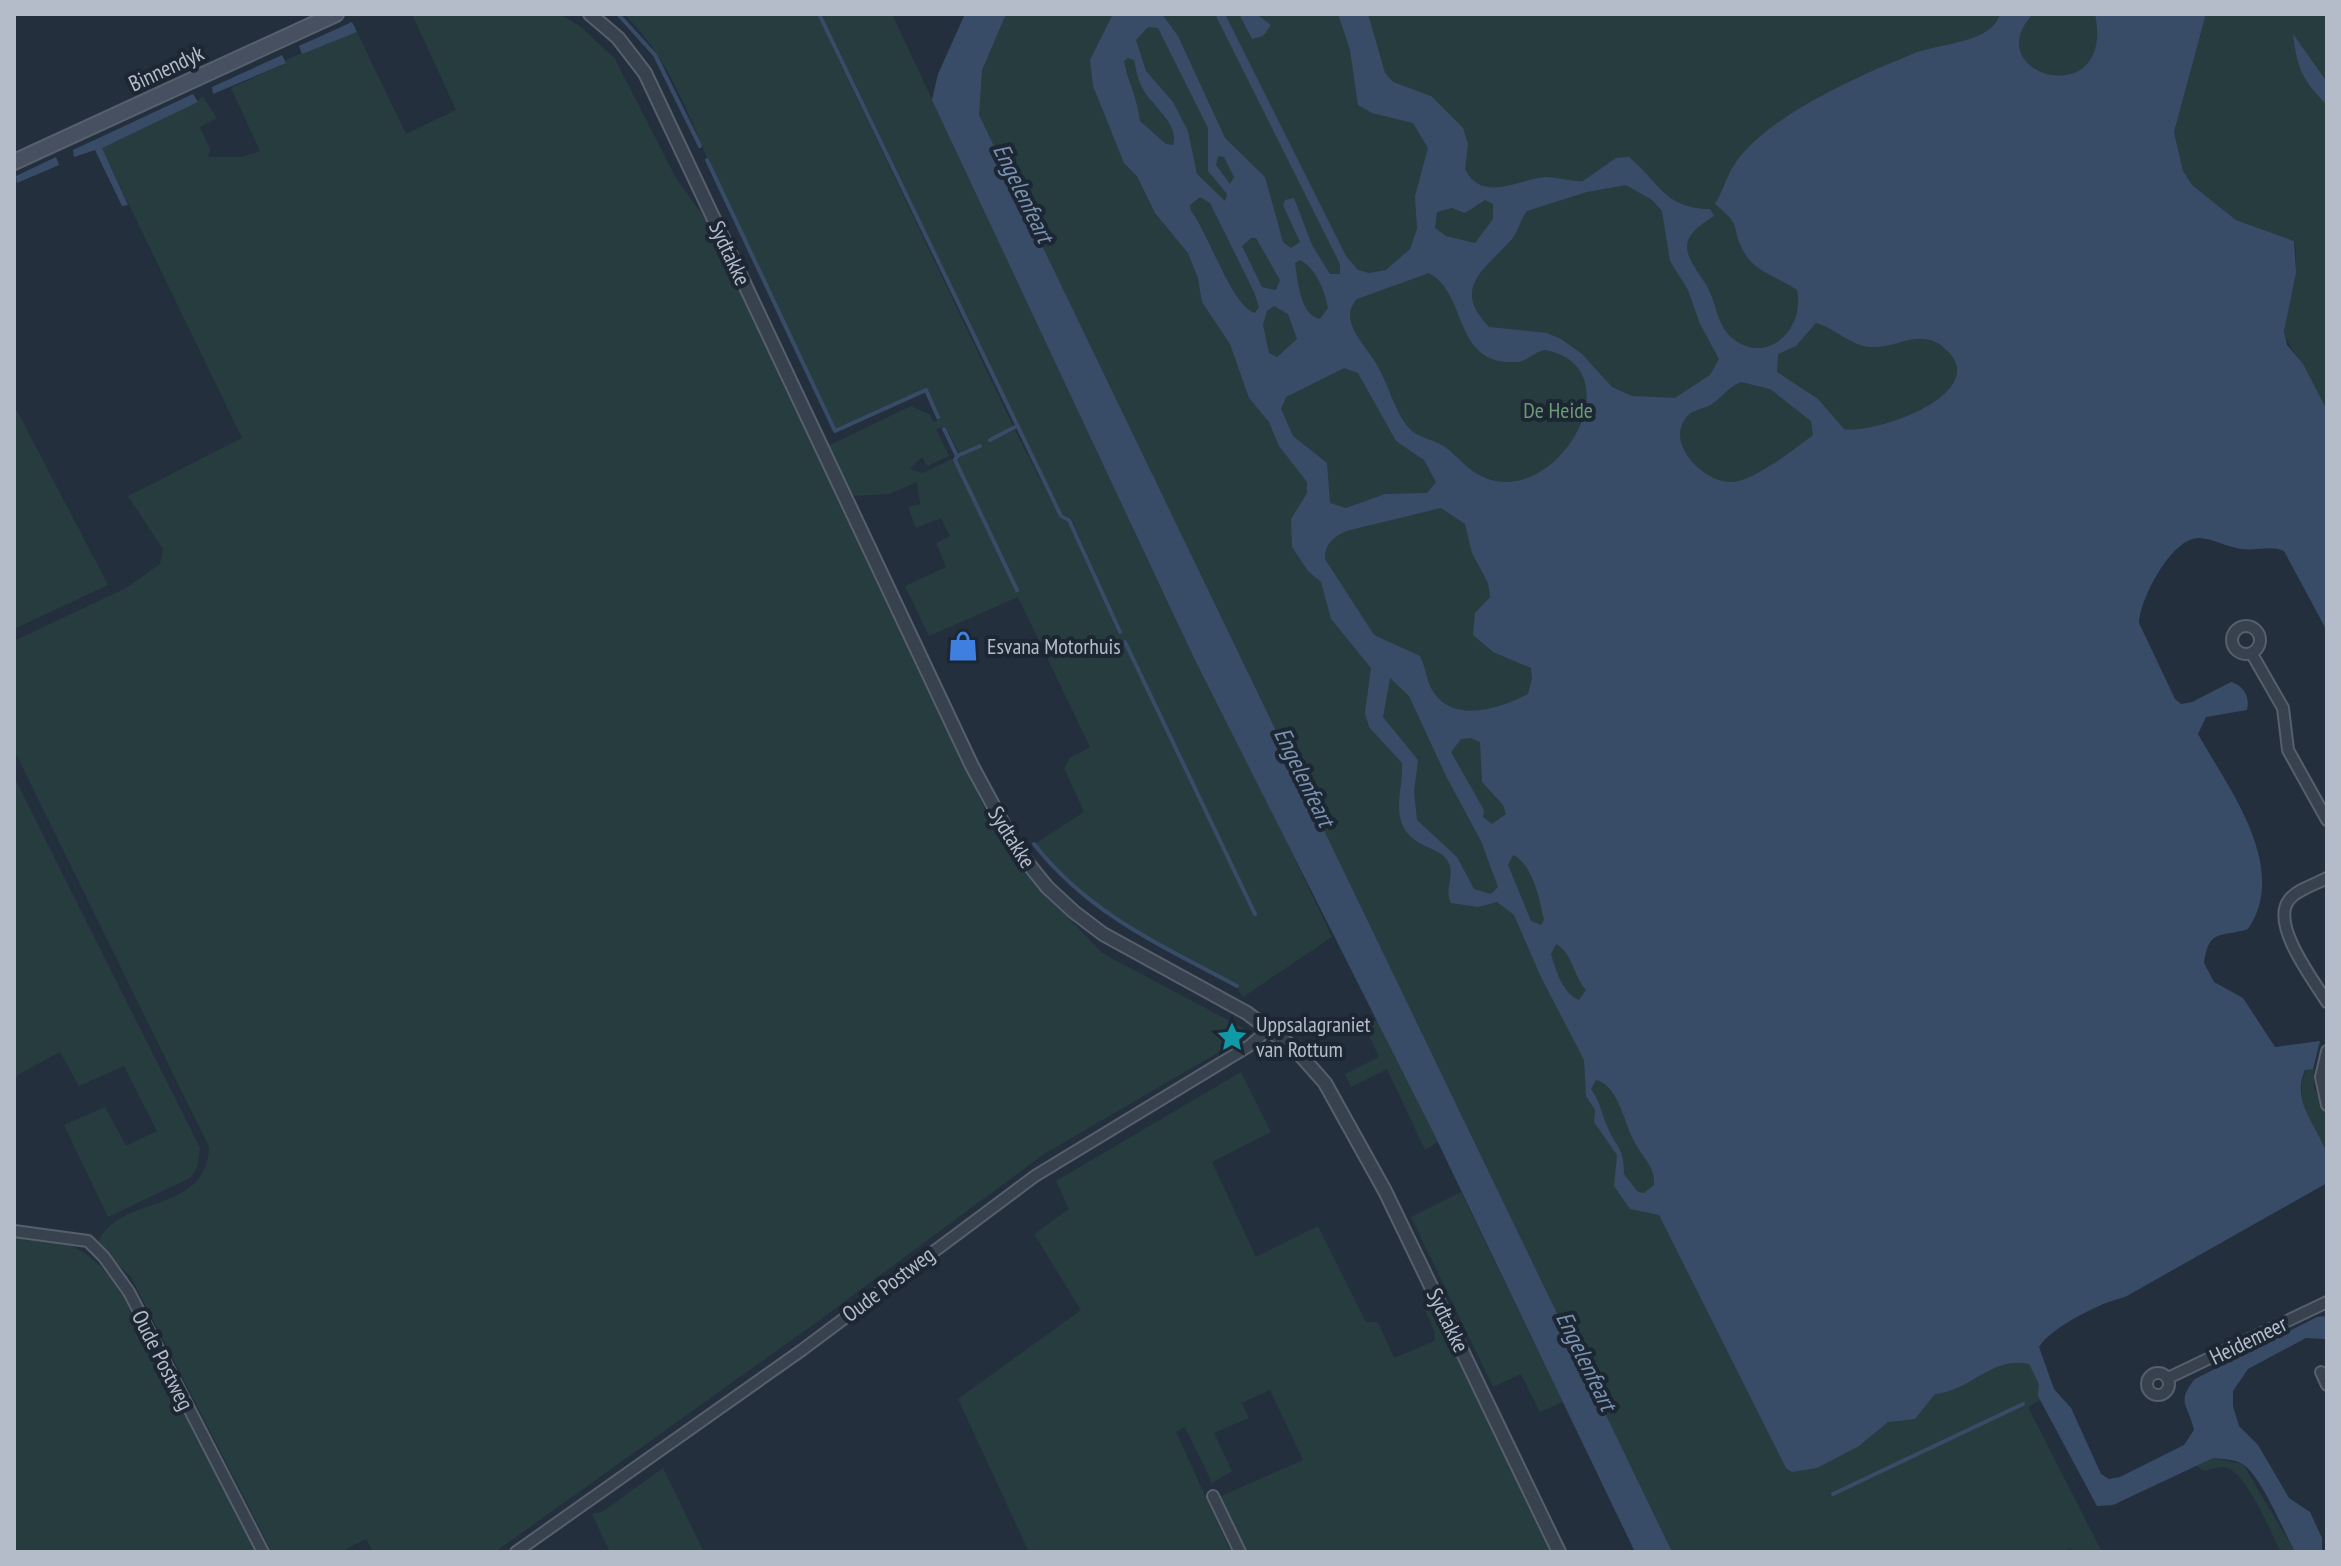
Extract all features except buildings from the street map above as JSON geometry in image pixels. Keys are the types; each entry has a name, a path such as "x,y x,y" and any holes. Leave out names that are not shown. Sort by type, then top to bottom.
{"main road":[{"name":"Binnendyk","path":"14,162 336,14"}],"street":[{"name":"Sydtakke","path":"590,14 618,38 645,73 972,766 1018,851 1047,887 1103,934 1233,1004 1269,1029 1315,1070 1358,1136 1559,1552"},
{"path":"2252,654 2283,708 2288,750 2327,820"},
{"path":"2327,878 2289,899 2284,912 2286,931 2327,1002"},
{"name":"Oude Postweg","path":"516,1552 802,1350 1035,1176 1249,1046 1269,1029"},
{"path":"2327,1051 2321,1077 2327,1105"},
{"name":"Oude Postweg","path":"14,1231 88,1241 104,1257 129,1292 263,1552"},
{"name":"Heidemeer","path":"2168,1378 2327,1302"},
{"path":"2321,1372 2327,1385"},
{"path":"1213,1496 1240,1552"}],"green space":[{"path":"412,14 560,14 581,27 615,59 677,180 710,225 986,812 1029,877 1102,953 1243,1028 1244,1033 1238,1041 1044,1154 817,1322 495,1552 373,1552 366,1539 341,1552 272,1552 131,1277 98,1244 107,1228 122,1217 178,1195 193,1184 205,1169 209,1147 14,750 14,641 126,588 160,564 163,549 128,496 242,438 102,149 104,145 197,102 202,96 217,118 200,127 210,149 208,157 242,157 260,151 231,88 286,63 287,59 357,32 406,134 456,110"},
{"path":"624,14 817,14 1013,426 990,441 1015,430 1060,518 1068,521 1118,633 1121,632 1071,518 1061,513 821,14 892,14 1193,656 1244,752 1332,937 1243,997 1238,990 1239,985 1183,957 1103,908 1056,867 1036,843 1084,812 1064,768 1070,758 1090,747 1018,597 929,636 905,586 946,567 936,543 950,536 941,518 916,528 908,507 920,504 917,482 889,494 852,496 828,446 911,406 929,414 934,422 940,417 927,388 836,429 731,213 674,83 643,35","holes":["945,426 959,453 979,444 981,447 956,459 960,473 952,459 923,473 910,469 922,457 927,466 949,456 936,429","1125,641 1257,916 1254,915"]},
{"name":"De Heide","path":"1001,14 2125,14 2026,1342 2046,1397 2028,1407 2102,1552 2073,1552 2070,1548 2062,1552 1669,1552 975,114 978,68"},
{"path":"2206,14 2327,14 2327,410 2285,334 2286,310 2295,265 2294,241 2236,220 2192,185 2183,171 2174,132"},
{"path":"14,405 108,585 14,629"},
{"path":"14,777 200,1148 197,1168 190,1178 108,1217 64,1125 105,1107 126,1146 157,1131 124,1066 79,1086 60,1052 19,1074 14,1082"},
{"path":"1362,1021 1378,1021 1438,1142 1425,1150 1387,1069 1351,1087 1345,1074 1379,1057"},
{"path":"2314,1069 2314,1088 2327,1115 2327,1155 2303,1103 2302,1081 2306,1070"},
{"path":"1241,1072 1271,1132 1212,1162 1256,1257 1318,1226 1366,1322 1378,1322 1394,1358 1434,1341 1435,1333 1422,1303 1434,1302 1551,1552 1245,1552 1219,1497 1303,1460 1270,1390 1242,1403 1249,1418 1214,1433 1232,1471 1212,1483 1185,1427 1176,1432 1231,1552 1029,1552 958,1399 1081,1310 1034,1234 1069,1209 1056,1181"},
{"path":"1461,1192 1563,1402 1540,1412 1521,1374 1493,1387 1411,1217"},
{"path":"14,1229 49,1237 76,1248 111,1278 122,1293 256,1552 14,1552"},
{"path":"2213,1458 2243,1464 2295,1552 2281,1552 2249,1490 2233,1471 2224,1467 2205,1471 2194,1465"},
{"path":"663,1468 704,1552 610,1552 592,1514 602,1512"}],"water":[{"name":"Engelenfeart","path":"965,14 1006,14 982,70 979,115 1672,1552 1635,1552 1434,1134 1193,656 932,100 938,74"},
{"name":"De Heide","path":"1113,14 1162,14 1178,36 1225,138 1265,177 1283,242 1291,248 1300,242 1283,205 1285,200 1294,198 1312,245 1330,274 1340,274 1340,264 1215,14 1225,14 1346,256 1358,270 1369,273 1386,270 1410,249 1417,229 1415,196 1428,148 1413,123 1372,113 1358,105 1350,50 1338,14 1368,14 1385,73 1393,82 1431,96 1463,128 1468,144 1465,169 1481,185 1502,187 1545,177 1583,181 1616,158 1629,157 1673,199 1695,208 1710,209 1714,216 1693,232 1688,240 1688,255 1709,290 1726,332 1745,346 1758,348 1770,346 1790,330 1796,318 1797,290 1748,259 1733,223 1715,204 1734,165 1769,130 1817,98 1869,73 1915,53 1964,41 1987,31 2000,14 2033,14 2020,36 2021,54 2033,67 2050,75 2069,74 2086,65 2096,46 2095,14 2206,14 2174,132 2183,171 2192,185 2236,220 2294,241 2296,273 2284,331 2287,345 2303,364 2327,410 2327,631 2284,551 2274,548 2242,549 2200,538 2189,540 2179,547 2159,571 2145,599 2139,623 2175,699 2181,704 2192,702 2231,682 2247,696 2247,710 2206,717 2198,734 2250,828 2259,854 2262,880 2259,905 2248,929 2213,939 2204,963 2214,982 2243,998 2275,1047 2320,1041 2313,1069 2305,1070 2301,1092 2306,1112 2326,1152 2327,1183 2125,1297 2078,1316 2054,1331 2039,1347 2054,1389 2071,1408 2101,1474 2109,1479 2120,1477 2184,1445 2194,1430 2185,1399 2195,1379 2317,1317 2327,1316 2327,1339 2306,1338 2248,1369 2233,1391 2233,1406 2239,1426 2258,1445 2289,1498 2310,1512 2322,1538 2322,1552 2295,1552 2258,1481 2244,1465 2233,1460 2213,1458 2113,1505 2097,1506 2038,1396 2039,1384 2029,1364 2003,1365 1960,1387 1935,1394 1915,1419 1888,1422 1859,1446 1817,1468 1792,1472 1786,1468 1659,1215 1630,1209 1614,1186 1617,1155 1594,1122 1595,1110 1586,1096 1584,1060 1540,975 1514,915 1497,902 1478,907 1451,903 1448,892 1451,871 1447,860 1415,840 1402,823 1399,804 1402,763 1369,727 1365,713 1371,668 1331,619 1321,582 1308,571 1292,547 1291,519 1307,493 1307,482 1279,446 1269,422 1249,398 1230,344 1202,302 1198,278 1188,253 1155,213 1137,176 1124,163 1093,86 1090,60","holes":["1148,27 1158,28 1208,128 1208,171 1227,194 1225,201 1197,174 1188,131 1173,102 1146,71 1136,40","1128,58 1134,60 1145,92 1168,121 1174,137 1173,145 1166,144 1140,121 1124,61","1218,156 1224,157 1234,177 1230,184 1216,165","1626,185 1652,200 1662,211 1670,261 1688,290 1700,324 1719,359 1710,375 1675,398 1632,396 1612,387 1582,354 1561,339 1547,333 1489,327 1478,313 1472,290 1482,270 1514,236 1527,211 1587,192","1200,197 1210,203 1254,292 1259,307 1255,313 1246,308 1229,284 1190,205","1485,200 1493,204 1493,219 1475,243 1446,236 1435,228 1437,212 1452,208 1465,213","1251,238 1256,238 1280,280 1276,290 1262,287 1242,246","1300,260 1315,274 1325,294 1328,308 1320,319 1308,311 1301,296 1295,263","1429,273 1442,283 1471,341 1481,353 1496,360 1517,362 1545,350 1572,362 1585,382 1586,407 1577,433 1560,456 1537,474 1511,482 1483,477 1445,447 1408,427 1378,367 1352,325 1351,307 1357,299","1274,306 1288,314 1297,339 1277,357 1269,353 1263,325 1267,311","1816,323 1865,346 1881,347 1926,339 1943,347 1956,363 1955,379 1945,394 1926,407 1881,425 1844,429 1818,399 1777,372 1778,354 1796,346","1344,368 1358,373 1396,441 1424,460 1436,482 1427,493 1385,494 1346,508 1330,503 1327,463 1293,436 1281,409 1286,397","1741,382 1770,389 1811,421 1813,435 1752,476 1733,482 1711,477 1685,451 1680,430 1688,416 1712,404","1441,508 1465,524 1472,553 1488,583 1490,597 1475,613 1473,635 1493,652 1531,668 1528,694 1503,705 1475,711 1450,706 1439,698 1430,686 1420,656 1374,635 1325,559 1326,549 1346,531","1390,678 1409,696 1447,778 1481,841 1498,887 1491,894 1474,889 1457,857 1417,820 1414,792 1418,760 1383,717","1471,738 1480,742 1482,782 1503,805 1506,814 1492,824 1483,817 1484,810 1451,752 1461,739","1513,855 1531,875 1544,920 1541,925 1531,921 1508,865","1556,944 1566,953 1586,990 1579,1000 1568,992 1551,954","1596,1080 1604,1083 1615,1096 1633,1139 1653,1172 1654,1185 1644,1193 1638,1192 1624,1174 1621,1152 1591,1089"]},
{"path":"1239,14 1256,14 1271,25 1263,36 1252,39"},
{"path":"352,22 357,32 302,54 299,46"},
{"path":"2293,34 2327,82 2327,105 2302,73"},
{"path":"282,55 286,63 213,94 212,87"},
{"path":"193,94 198,102 102,148 128,205 122,206 95,150 74,157 73,150"},
{"path":"56,157 59,165 17,183 16,176"}],"waterway":[{"path":"618,14 655,55 700,146"},
{"path":"819,14 1061,516 1069,520 1120,632"},
{"path":"707,160 835,431 926,390 938,417"},
{"path":"990,440 1015,427"},
{"path":"944,429 957,456 955,460 1017,590"},
{"path":"957,456 980,446"},
{"path":"1125,642 1255,914"},
{"path":"1034,844 1055,869 1102,909 1153,942 1237,986"},
{"path":"1833,1494 2023,1404"}],"place":[{"name":"Esvana Motorhuis","path":"963,646"},
{"name":"Uppsalagraniet van Rottum","path":"1232,1037"}]}
